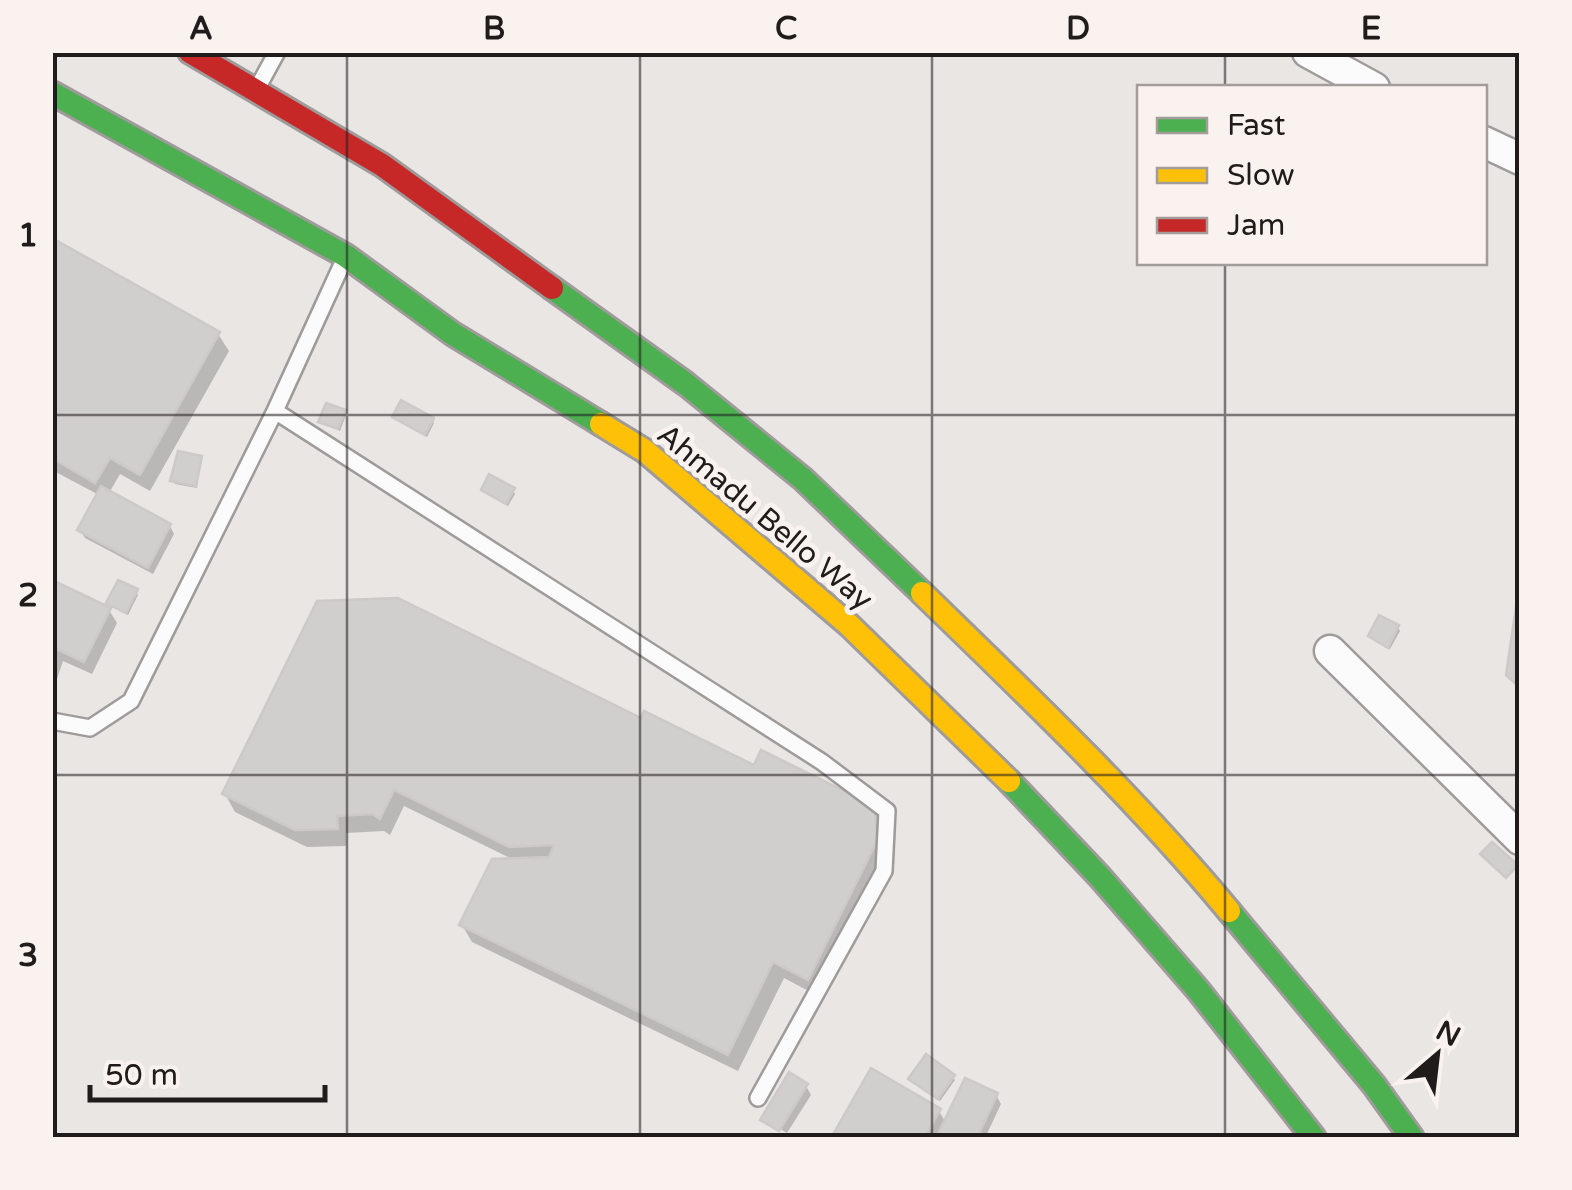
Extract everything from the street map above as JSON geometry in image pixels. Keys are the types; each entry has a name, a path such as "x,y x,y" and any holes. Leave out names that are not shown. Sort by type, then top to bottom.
{"main road":[{"name":"Ahmadu Bello Way","path":"190,52 382,164 686,384 804,479 1044,711 1189,864 1374,1084 1412,1138"},
{"name":"Ahmadu Bello Way","path":"52,93 346,256 454,334 644,451 848,624 983,753 1099,876 1198,990 1314,1138"}],"street":[{"path":"1308,52 1356,72"},
{"path":"1487,143 1520,159"},
{"path":"1330,651 1520,839"}],"lane":[{"path":"257,89 278,52"},
{"path":"52,720 90,728 132,700 275,411 346,256"},
{"path":"275,411 822,762 886,811 884,871 758,1098"}],"building":[{"path":"52,238 220,332 140,475 110,458 95,483 52,458"},
{"path":"401,400 434,418 425,435 392,417"},
{"path":"326,403 346,410 338,429 318,422"},
{"path":"178,451 202,456 196,486 170,481"},
{"path":"489,474 515,488 506,504 481,490"},
{"path":"101,486 171,524 148,568 77,530"},
{"path":"52,580 111,608 84,662 52,647"},
{"path":"118,580 138,589 126,613 106,603"},
{"path":"398,598 641,718 644,711 754,765 761,750 875,806 877,841 808,980 773,962 728,1055 459,925 492,859 549,857 554,845 509,847 394,790 380,819 372,814 337,816 338,829 295,830 222,794 317,601"},
{"path":"1520,604 1520,688 1506,675 1516,607"},
{"path":"1379,615 1399,625 1388,648 1368,636"},
{"path":"1492,842 1518,865 1506,878 1480,854"},
{"path":"926,1054 955,1075 938,1099 908,1079"},
{"path":"871,1068 941,1109 924,1138 831,1138"},
{"path":"789,1072 808,1084 779,1131 760,1120"},
{"path":"965,1078 998,1093 977,1138 936,1138"}],"traffic: fast":[{"path":"52,93 346,256 453,334 601,424"},
{"path":"552,288 686,384 803,479 922,593"},
{"path":"1009,781 1099,876 1198,990 1314,1138"},
{"path":"1229,911 1374,1085 1412,1138"}],"traffic: slow":[{"path":"601,424 645,451 849,625 1009,781"},
{"path":"922,593 1119,788 1229,911"}],"traffic: jam":[{"path":"190,52 382,165 552,288"}]}
